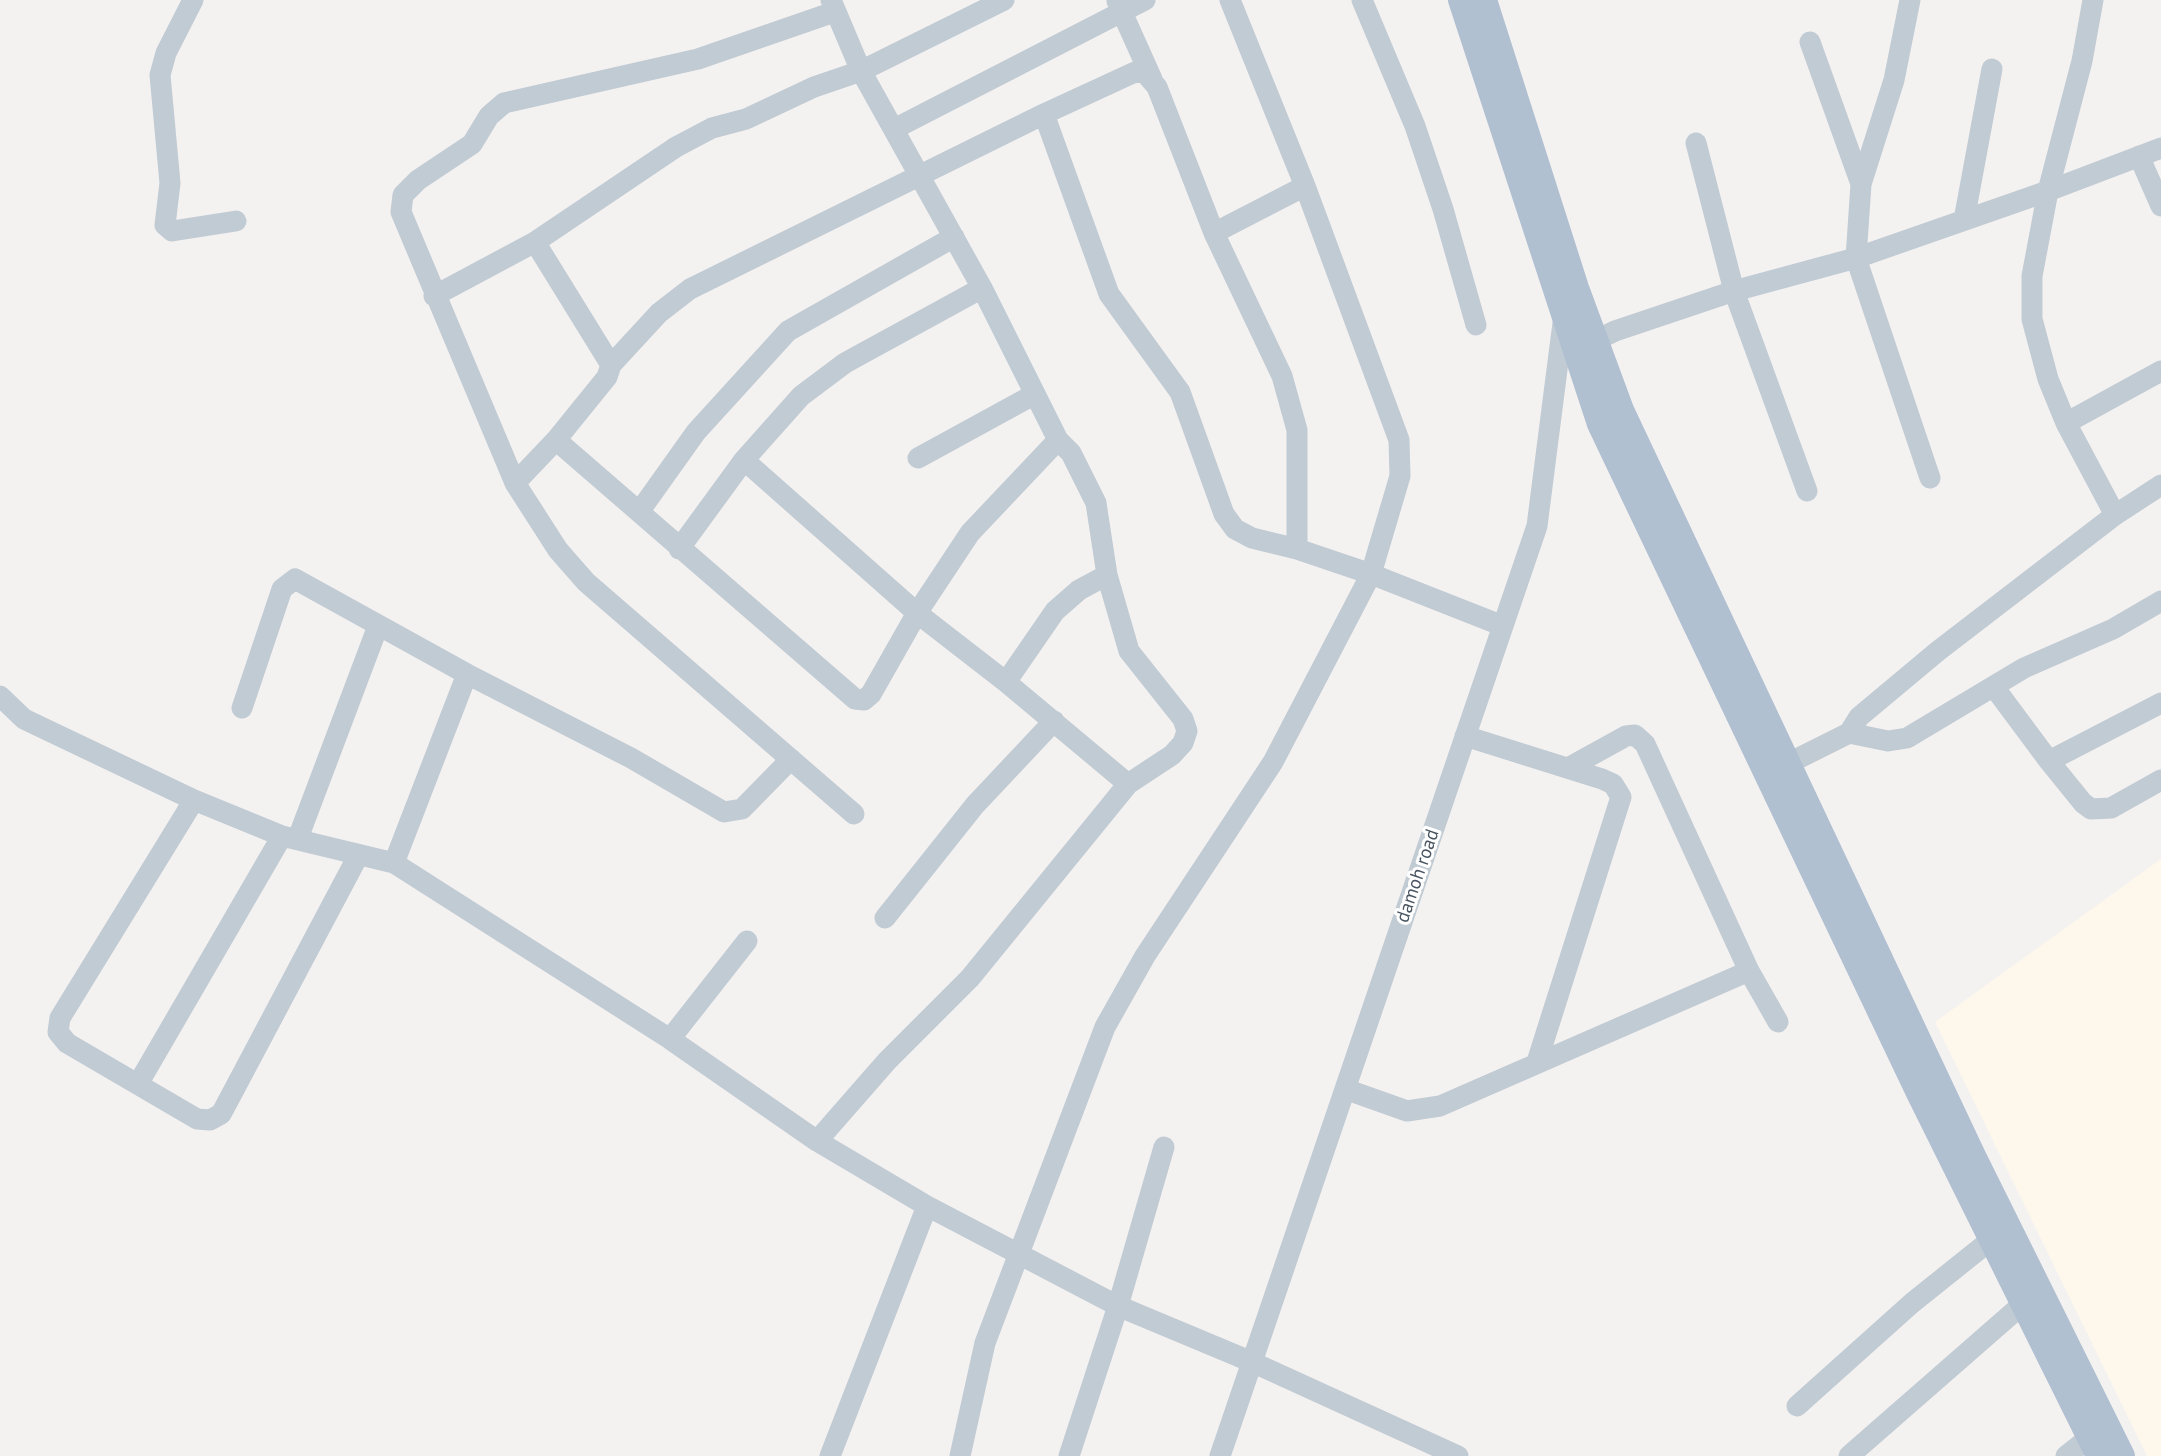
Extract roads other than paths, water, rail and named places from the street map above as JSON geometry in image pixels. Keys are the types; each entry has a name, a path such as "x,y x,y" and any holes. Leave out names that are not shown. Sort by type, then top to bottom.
{"main road":[{"path":"1461,0 1563,319 1585,346 1621,410 1653,483 1973,1156 2122,1456"},
{"path":"1484,0 1576,288 1585,346 1606,436 2094,1446"}],"street":[{"path":"193,0 166,53 160,75 170,183 164,225 169,230 184,230 236,221"},
{"path":"434,296 535,242 676,147 712,128 746,119 814,87 861,71 1004,0"},
{"path":"894,129 1119,6 1145,0"},
{"path":"960,1456 985,1343 1017,1252 1105,1027 1145,956 1273,762 1371,574 1400,476 1399,440 1305,186 1230,0"},
{"path":"1362,0 1415,126 1443,209 1476,325"},
{"path":"1910,0 1894,80 1861,184 1856,258 1930,478"},
{"path":"2093,0 2082,61 2048,191 2032,276 2032,318 2048,379 2066,423 2115,514"},
{"path":"817,1141 887,1061 970,978 1128,784 1172,755 1183,743 1187,731 1183,719 1129,651 1107,576 1096,503 1070,453 1058,440 982,288 861,71 833,6 698,59 505,103 489,116 472,144 418,180 403,195 401,212 434,296 515,483 558,550 586,582 854,814"},
{"path":"1119,6 1152,79 1214,233 1282,376 1297,430 1297,549"},
{"path":"1810,42 1861,184"},
{"path":"1964,220 1992,69"},
{"path":"515,483 556,440 607,377 611,365 659,313 690,289 1044,114 1135,72 1145,73 1152,79"},
{"path":"1044,114 1109,294 1180,392 1224,514 1236,529 1252,538 1297,549 1371,574 1503,626"},
{"path":"1696,143 1734,291 1807,491"},
{"path":"1585,346 1734,291 1856,258 2048,191 2161,148"},
{"path":"2139,156 2161,206"},
{"path":"1214,233 1305,186"},
{"path":"639,512 696,432 788,331 954,237"},
{"path":"535,242 611,365"},
{"path":"679,549 744,460 801,396 845,363 982,288"},
{"name":"damoh road","path":"1220,1456 1537,526 1563,319 1576,288"},
{"path":"2066,423 2161,371"},
{"path":"918,458 1035,394"},
{"path":"556,440 855,699 864,699 871,694 917,613 970,533 1058,440"},
{"path":"744,460 917,613 1006,682 1128,784"},
{"path":"1787,764 1849,733 1859,717 1938,651 2115,514 2161,485"},
{"path":"1006,682 1055,611 1079,590 1107,576"},
{"path":"242,708 282,589 287,582 295,579 467,674 631,758 724,812 742,809 791,759"},
{"path":"1849,733 1888,741 1907,738 2024,668 2113,629 2161,601"},
{"path":"138,1084 290,837 378,626"},
{"path":"394,863 467,674"},
{"path":"1994,687 2083,803 2099,811 2110,808 2161,780"},
{"path":"0,696 24,719 194,800 290,837 394,863 670,1039 817,1141 927,1206 1118,1306 1252,1362 1458,1456"},
{"path":"2049,761 2161,703"},
{"path":"0,720 24,719"},
{"path":"885,918 975,805 1054,721"},
{"path":"1568,768 1626,736 1634,735 1645,744 1749,971 1778,1022"},
{"path":"1465,736 1613,784 1621,797 1537,1062"},
{"path":"194,800 60,1018 58,1032 67,1043 197,1119 211,1120 221,1114 358,856"},
{"path":"670,1039 747,941"},
{"path":"1345,1089 1407,1111 1425,1110 1749,971"},
{"path":"1069,1456 1118,1306 1164,1147"},
{"path":"831,1456 927,1206"},
{"path":"1797,1406 1912,1303 1992,1239"},
{"path":"1849,1456 2024,1303"},
{"path":"2066,1456 2094,1446"}]}
